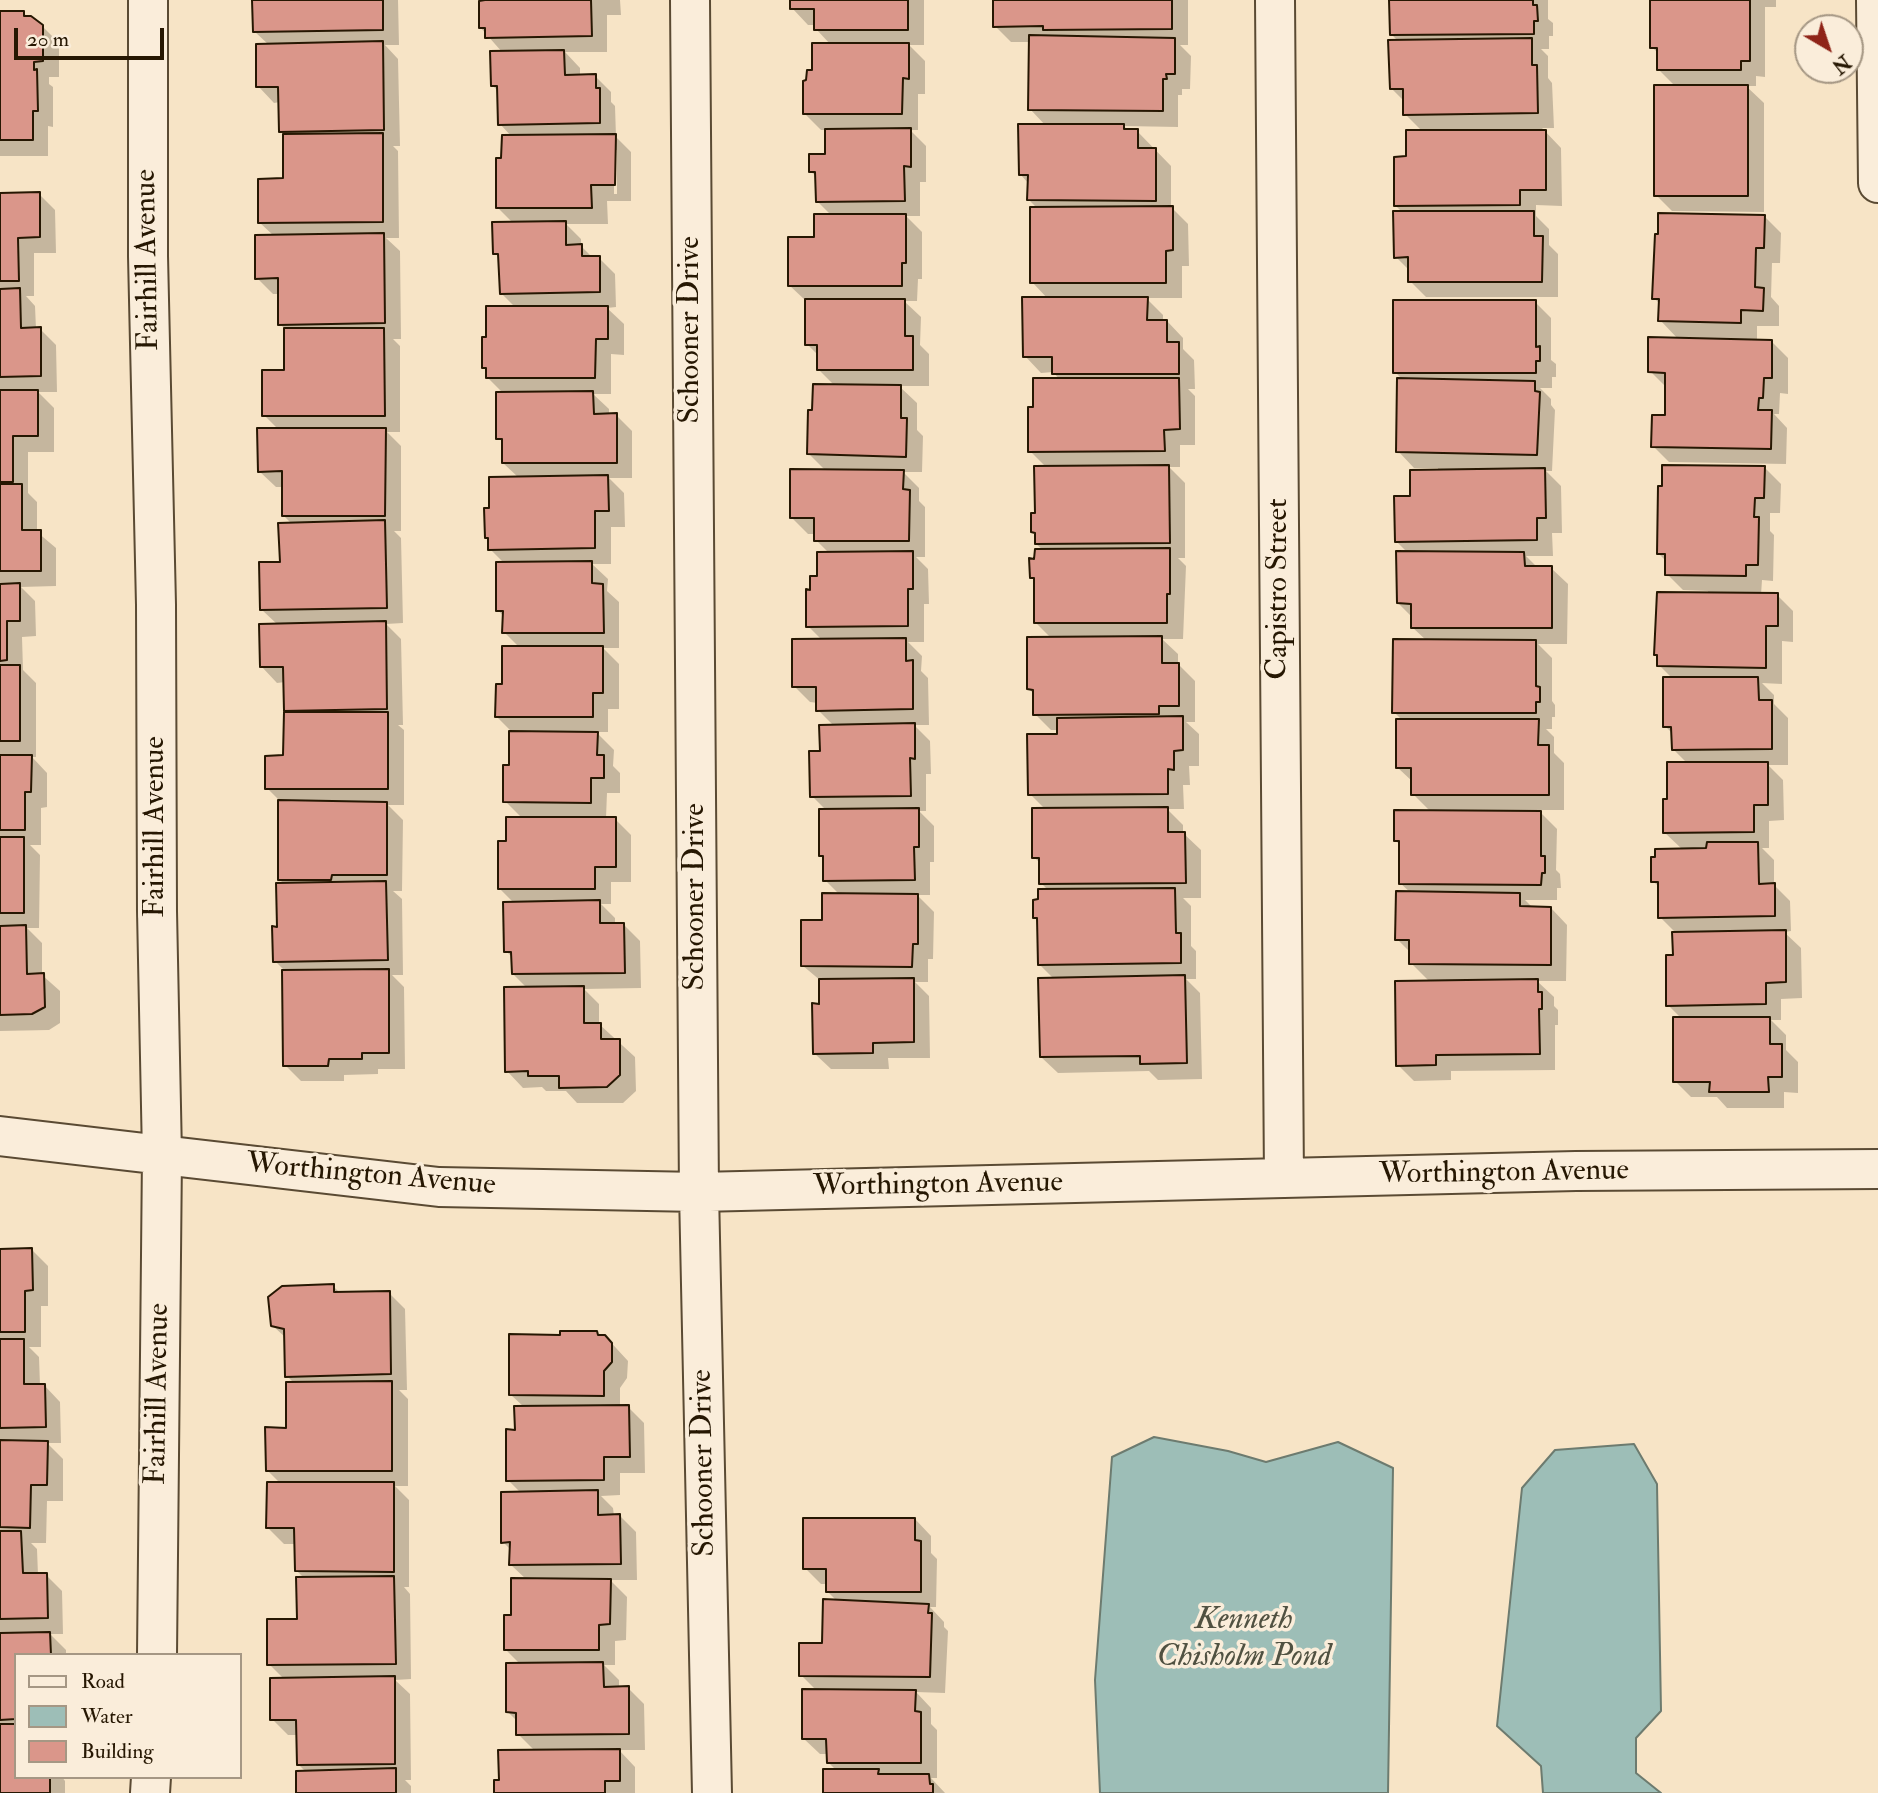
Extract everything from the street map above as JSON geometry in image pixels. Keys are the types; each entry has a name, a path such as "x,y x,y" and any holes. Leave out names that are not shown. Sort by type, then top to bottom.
{"street":[{"name":"Fairhill Avenue","path":"148,0 148,256 156,605 157,897 162,1155 158,1653"},
{"name":"Schooner Drive","path":"690,0 699,1192 712,1793"},
{"name":"Capistro Street","path":"1275,0 1284,1178"},
{"path":"1877,0 1878,183"},
{"name":"Worthington Avenue","path":"0,1136 439,1187 699,1192 1576,1171 1878,1169"}],"water":[{"name":"Kenneth Chisholm Pond","path":"1154,1437 1228,1451 1266,1462 1338,1442 1393,1468 1388,1793 1100,1793 1095,1680 1112,1457"},
{"path":"1634,1444 1657,1484 1661,1711 1636,1738 1636,1773 1661,1793 1543,1793 1541,1766 1497,1726 1522,1488 1555,1450"}],"building":[{"path":"252,0 383,0 383,30 253,32"},
{"path":"591,0 592,36 485,38 485,28 479,28 479,1"},
{"path":"790,0 908,0 908,30 814,30 814,9 790,9"},
{"path":"993,0 1172,0 1172,29 1043,30 1043,26 993,27"},
{"path":"1389,0 1533,0 1533,5 1537,5 1538,21 1534,21 1534,34 1390,35"},
{"path":"1650,0 1750,0 1750,61 1741,61 1741,70 1657,70 1657,48 1650,48"},
{"path":"0,11 24,11 24,16 31,16 43,25 43,61 34,62 34,70 37,69 38,111 33,111 33,140 0,140"},
{"path":"1029,35 1175,38 1175,74 1166,74 1167,79 1163,79 1163,111 1028,110"},
{"path":"1532,38 1532,65 1537,65 1538,113 1403,115 1403,89 1390,89 1388,40"},
{"path":"383,41 384,130 279,132 278,87 256,87 256,44"},
{"path":"812,43 909,43 909,79 903,78 902,114 803,114 803,81 806,80 807,70 812,70"},
{"path":"564,50 565,75 596,74 596,88 600,88 600,123 498,125 497,86 491,86 490,51"},
{"path":"1654,85 1748,85 1748,196 1654,196"},
{"path":"1018,124 1124,124 1124,129 1138,129 1138,148 1156,148 1156,201 1027,200 1028,175 1019,175"},
{"path":"911,128 911,167 904,166 905,201 816,202 815,172 809,172 809,154 825,154 825,129"},
{"path":"1406,130 1546,130 1546,190 1520,190 1520,205 1394,206 1394,157 1406,156"},
{"path":"383,133 383,222 258,223 258,179 283,178 283,134"},
{"path":"616,134 615,185 591,185 592,208 496,208 496,158 501,158 502,135"},
{"path":"40,192 40,237 18,238 19,281 0,281 0,193"},
{"path":"1173,206 1173,250 1166,251 1166,283 1030,283 1030,207"},
{"path":"1393,211 1534,211 1534,236 1543,236 1542,282 1408,282 1408,257 1394,258"},
{"path":"1658,213 1765,215 1764,248 1756,248 1755,287 1764,288 1763,311 1741,310 1741,323 1658,321 1659,299 1652,299"},
{"path":"814,214 906,214 906,263 902,263 902,286 788,286 788,237 814,237"},
{"path":"566,221 566,245 582,244 582,256 600,256 600,292 500,294 498,254 493,254 492,222"},
{"path":"384,233 385,323 278,325 278,278 255,279 255,235"},
{"path":"20,288 21,328 41,327 41,376 0,377 0,289"},
{"path":"1022,297 1148,297 1147,320 1167,320 1167,342 1179,342 1179,374 1052,374 1052,357 1023,357"},
{"path":"805,299 905,299 905,336 913,336 913,370 817,370 817,345 805,345"},
{"path":"1393,300 1536,300 1536,347 1540,346 1540,361 1536,361 1536,373 1393,373"},
{"path":"486,306 608,306 608,339 596,339 595,378 486,378 486,368 482,368 482,337 486,337"},
{"path":"284,328 384,328 385,416 262,416 262,370 284,370"},
{"path":"1648,337 1772,340 1772,378 1764,378 1763,398 1759,398 1758,410 1772,410 1771,449 1651,447 1652,415 1665,415 1665,373 1648,372"},
{"path":"1033,378 1179,378 1180,429 1164,430 1165,451 1028,452 1028,407 1033,407"},
{"path":"1397,378 1535,381 1535,391 1540,392 1537,455 1396,452"},
{"path":"813,384 901,385 901,418 907,418 906,457 807,454 808,410 812,410"},
{"path":"0,390 38,390 38,436 13,436 13,482 0,482"},
{"path":"593,391 594,414 617,413 617,463 502,463 502,439 496,439 496,392"},
{"path":"257,428 386,428 385,516 282,516 282,471 258,472"},
{"path":"1169,465 1170,543 1035,544 1035,533 1031,532 1031,513 1035,513 1034,466"},
{"path":"1662,465 1765,466 1764,498 1755,498 1754,517 1759,517 1758,565 1746,565 1746,576 1665,575 1665,554 1657,554 1658,486 1662,486"},
{"path":"1545,468 1546,518 1537,518 1537,540 1395,542 1394,496 1410,496 1410,470"},
{"path":"790,469 904,470 903,489 910,490 909,541 814,541 814,518 790,518"},
{"path":"608,475 609,511 595,511 595,548 488,550 484,508 489,508 489,477"},
{"path":"0,484 22,484 22,530 41,530 41,571 0,571"},
{"path":"385,520 387,608 260,610 259,562 280,562 278,523"},
{"path":"1170,548 1167,623 1034,623 1034,578 1030,578 1029,558 1034,559 1035,549"},
{"path":"913,551 913,589 908,589 908,626 806,627 806,589 810,590 810,576 817,576 817,552"},
{"path":"1396,551 1524,552 1525,566 1552,566 1552,628 1411,628 1411,604 1397,603"},
{"path":"592,561 592,583 603,584 604,633 502,633 503,611 496,611 496,562"},
{"path":"20,583 20,621 7,621 7,660 0,661 0,584"},
{"path":"1657,592 1778,593 1778,626 1766,626 1766,668 1657,666 1657,655 1654,655"},
{"path":"386,621 387,709 284,711 283,667 260,667 259,624"},
{"path":"1162,636 1162,663 1179,663 1179,706 1159,706 1159,714 1033,715 1033,690 1027,689 1027,637"},
{"path":"906,638 906,661 913,660 913,709 816,711 816,687 792,687 792,639"},
{"path":"1393,639 1536,640 1536,686 1540,687 1540,702 1536,702 1536,713 1392,713"},
{"path":"502,646 603,646 603,693 593,693 593,717 495,717 496,684 502,684"},
{"path":"0,665 20,665 20,741 0,741"},
{"path":"1663,677 1758,677 1759,700 1772,700 1772,749 1672,750 1671,727 1663,727"},
{"path":"284,712 388,712 388,789 265,789 265,756 283,755"},
{"path":"1183,716 1183,750 1174,751 1174,770 1168,769 1168,794 1028,795 1027,734 1057,734 1057,718"},
{"path":"1396,719 1539,719 1538,745 1549,745 1549,795 1411,795 1411,768 1396,768"},
{"path":"915,723 915,759 910,758 911,796 810,797 809,751 820,751 819,725"},
{"path":"509,731 598,732 597,755 604,755 604,778 591,778 591,803 503,802 503,765 509,765"},
{"path":"0,755 32,755 31,792 25,792 25,830 0,830"},
{"path":"1667,762 1768,762 1768,805 1754,805 1754,832 1663,833"},
{"path":"278,800 387,802 387,875 332,875 331,880 278,880"},
{"path":"1168,807 1168,832 1185,832 1186,883 1039,884 1039,858 1032,858 1032,808"},
{"path":"919,808 919,847 914,847 915,880 823,881 823,856 819,856 819,809"},
{"path":"1394,810 1541,811 1541,856 1545,856 1545,873 1542,873 1541,885 1399,884 1399,841 1394,841"},
{"path":"506,817 616,817 616,867 595,867 595,889 498,889 498,841 506,841"},
{"path":"0,837 24,837 24,913 0,913"},
{"path":"1707,842 1758,842 1759,884 1775,883 1775,916 1658,918 1658,882 1651,882 1651,857 1655,857 1655,849 1706,848"},
{"path":"386,881 388,960 273,962 272,926 277,927 276,883"},
{"path":"1175,888 1176,933 1181,933 1181,963 1038,965 1037,918 1033,918 1033,900 1038,899 1038,889"},
{"path":"1396,891 1520,893 1520,906 1551,907 1551,965 1409,964 1409,940 1395,940"},
{"path":"822,893 918,894 918,944 913,944 912,967 801,966 801,920 822,920"},
{"path":"600,900 600,923 624,923 625,973 512,974 511,952 504,952 503,902"},
{"path":"26,925 27,974 44,973 45,1007 32,1014 0,1015 0,926"},
{"path":"1786,930 1786,982 1766,983 1766,1004 1666,1006 1666,955 1673,955 1672,932"},
{"path":"389,969 389,1053 362,1053 362,1059 329,1059 328,1066 283,1066 282,970"},
{"path":"1185,975 1187,1063 1140,1064 1140,1056 1040,1057 1038,978"},
{"path":"914,978 914,1042 873,1043 873,1053 813,1054 812,1003 819,1004 819,979"},
{"path":"1538,979 1538,992 1542,992 1542,1009 1539,1009 1540,1054 1436,1055 1436,1065 1396,1066 1395,981"},
{"path":"584,986 584,1023 601,1023 601,1039 620,1039 620,1075 607,1087 559,1088 559,1076 528,1076 528,1071 505,1072 504,987"},
{"path":"1673,1017 1770,1017 1770,1044 1782,1044 1782,1077 1768,1077 1769,1092 1709,1092 1710,1082 1673,1082"},
{"path":"32,1248 33,1290 25,1291 25,1332 0,1332 0,1249"},
{"path":"334,1284 334,1292 390,1291 391,1374 285,1377 284,1329 271,1326 268,1297 282,1286"},
{"path":"560,1331 597,1331 598,1335 605,1335 612,1343 612,1362 604,1371 604,1396 509,1395 509,1334 560,1335"},
{"path":"0,1339 24,1339 24,1384 45,1384 46,1427 0,1428"},
{"path":"392,1381 392,1471 266,1471 265,1427 286,1428 286,1382"},
{"path":"629,1405 630,1457 604,1457 604,1480 506,1481 506,1429 515,1430 514,1406"},
{"path":"0,1440 48,1441 47,1485 31,1485 30,1528 0,1527"},
{"path":"267,1482 394,1482 394,1572 295,1571 294,1528 266,1528"},
{"path":"598,1490 598,1515 620,1514 621,1564 509,1565 510,1542 501,1543 501,1492"},
{"path":"803,1518 915,1518 915,1540 921,1541 921,1592 826,1592 826,1569 803,1569"},
{"path":"0,1531 21,1531 23,1573 47,1573 48,1618 0,1619"},
{"path":"394,1576 396,1664 267,1665 267,1619 297,1619 296,1577"},
{"path":"511,1578 611,1579 610,1624 599,1625 599,1650 504,1650 504,1615 511,1615"},
{"path":"823,1599 929,1604 928,1613 932,1613 930,1677 799,1676 799,1643 822,1643"},
{"path":"50,1632 51,1653 14,1653 14,1719 0,1720 0,1633"},
{"path":"603,1662 604,1687 629,1686 629,1734 516,1735 516,1713 506,1712 506,1663"},
{"path":"395,1676 395,1764 297,1765 296,1720 270,1720 270,1678"},
{"path":"802,1689 916,1690 915,1711 921,1712 921,1763 827,1763 826,1739 802,1739"},
{"path":"0,1724 14,1724 14,1779 50,1779 50,1793 0,1793"},
{"path":"620,1749 620,1781 605,1781 605,1793 494,1793 494,1780 499,1780 498,1750"},
{"path":"396,1768 396,1793 296,1793 296,1771"},
{"path":"823,1769 879,1769 878,1774 929,1774 933,1793 823,1793"}]}
